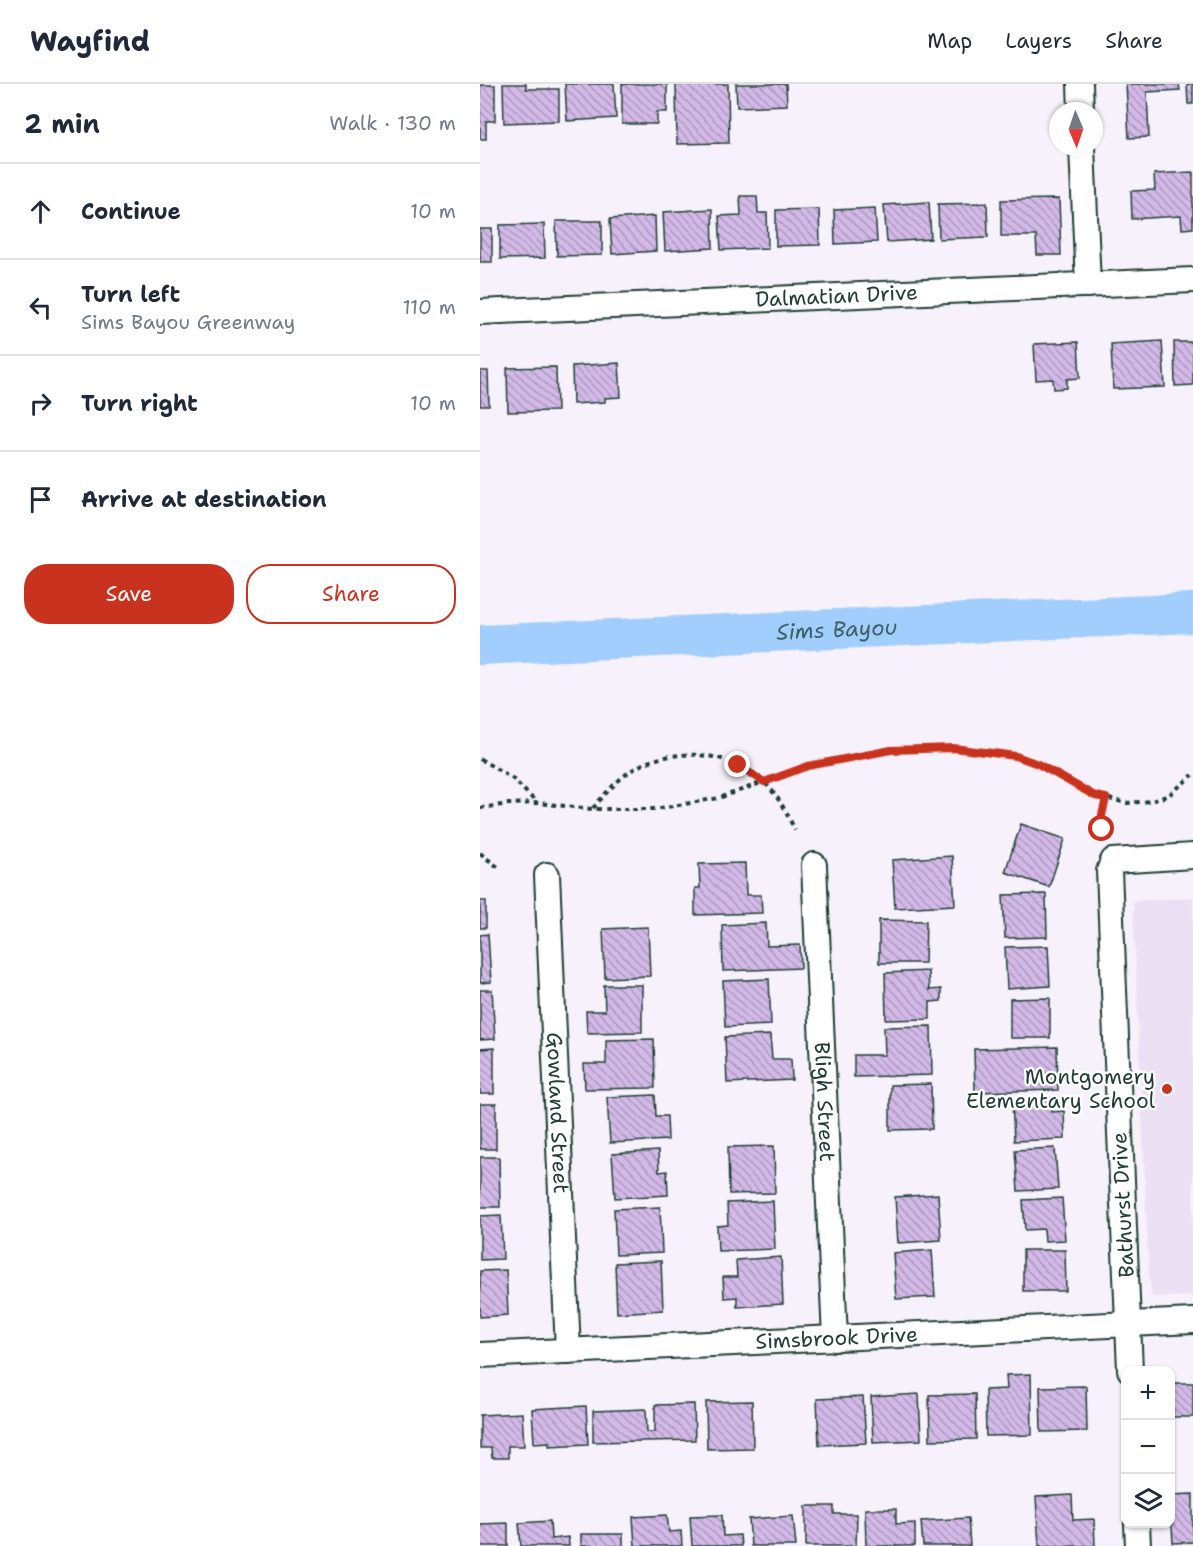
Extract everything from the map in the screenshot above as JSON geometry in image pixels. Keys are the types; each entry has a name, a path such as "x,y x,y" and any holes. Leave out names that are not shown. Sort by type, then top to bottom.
{"street":[{"path":"1080,84 1081,102"},
{"path":"1082,156 1088,285"},
{"name":"Dalmatian Drive","path":"480,312 1193,280"},
{"path":"1111,850 1193,856"},
{"name":"Bathurst Drive","path":"1111,850 1109,888 1130,1366"},
{"name":"Bligh Street","path":"814,865 835,1339"},
{"name":"Gowland Street","path":"547,874 568,1351"},
{"name":"Simsbrook Drive","path":"480,1355 1193,1322"},
{"path":"1137,1528 1138,1546"}],"path":[{"path":"480,808 538,803 592,809 655,809 719,798 808,766 891,750 953,748 1016,756 1038,764 1095,796 1127,803 1152,801 1169,795 1193,775"},
{"path":"592,809 610,788 639,766 668,755 710,756 738,765 764,782 775,794 795,830"},
{"path":"480,759 512,778 538,803"},
{"path":"1106,798 1101,820 1102,829 1111,850"},
{"path":"480,853 500,868"}],"shaded area":[{"name":"Montgomery Elementary School","path":"1193,897 1193,1296 1152,1297 1149,1277 1133,901"}],"building":[{"path":"503,84 526,84 526,89 559,89 559,121 504,123"},
{"path":"565,84 614,84 616,118 567,121"},
{"path":"622,84 667,84 667,112 657,112 657,124 622,124"},
{"path":"676,84 728,84 729,143 677,144"},
{"path":"736,84 786,84 787,105 737,107"},
{"path":"1126,84 1179,84 1180,90 1147,92 1149,137 1129,138"},
{"path":"1187,84 1193,84 1193,104 1188,104"},
{"path":"480,85 495,85 495,121 486,121 486,139 480,139"},
{"path":"1193,172 1193,228 1182,229 1181,216 1132,219 1131,191 1155,190 1154,174"},
{"path":"740,196 757,196 758,213 767,213 768,248 721,250 719,216 741,215"},
{"path":"1059,199 1061,255 1037,255 1036,236 1001,236 1001,200"},
{"path":"929,202 931,239 887,242 884,205"},
{"path":"987,203 988,237 939,239 938,204"},
{"path":"875,208 877,242 835,244 834,210"},
{"path":"712,209 713,248 665,251 663,212"},
{"path":"819,209 820,245 776,246 776,210"},
{"path":"655,216 656,251 612,254 610,219"},
{"path":"556,221 602,221 602,255 557,256"},
{"path":"544,224 545,258 500,259 500,225"},
{"path":"480,229 492,229 492,262 480,262"},
{"path":"1162,341 1165,387 1113,389 1111,344"},
{"path":"1078,342 1080,378 1067,379 1067,388 1054,389 1053,379 1036,380 1034,344"},
{"path":"1174,342 1193,342 1193,385 1175,386"},
{"path":"619,363 621,397 605,398 605,402 573,404 572,366"},
{"path":"556,367 557,411 508,412 507,368"},
{"path":"480,371 488,371 489,406 480,406"},
{"path":"1021,824 1065,839 1049,887 1005,872"},
{"path":"952,856 955,905 895,908 892,860"},
{"path":"745,863 746,895 761,895 762,913 695,915 695,888 700,888 699,864"},
{"path":"1046,894 1047,937 1005,938 1003,895"},
{"path":"480,901 486,901 486,928 480,928"},
{"path":"879,920 926,921 925,963 879,963"},
{"path":"766,923 767,946 800,945 801,968 723,971 722,925"},
{"path":"648,927 650,976 605,978 603,929"},
{"path":"488,934 491,982 480,983 480,935"},
{"path":"1048,946 1050,986 1007,989 1005,947"},
{"path":"928,971 929,990 941,989 941,1001 930,1002 930,1019 886,1020 885,973"},
{"path":"769,979 771,1025 725,1027 723,981"},
{"path":"604,985 642,985 642,1032 587,1033 586,1011 605,1011"},
{"path":"480,990 492,990 495,1039 480,1040"},
{"path":"1050,998 1050,1038 1010,1038 1010,999"},
{"path":"931,1026 932,1075 854,1077 854,1055 885,1055 884,1027"},
{"path":"770,1035 772,1059 791,1059 792,1080 727,1083 725,1037"},
{"path":"654,1039 655,1088 585,1089 584,1064 606,1064 606,1040"},
{"path":"1057,1047 1058,1090 975,1092 974,1049"},
{"path":"494,1048 494,1094 480,1094 480,1049"},
{"path":"931,1084 932,1129 890,1130 890,1085"},
{"path":"655,1095 656,1116 667,1116 668,1140 610,1143 607,1097"},
{"path":"1051,1098 1052,1112 1064,1111 1065,1139 1014,1141 1012,1100"},
{"path":"480,1104 496,1104 496,1149 480,1149"},
{"path":"774,1146 775,1193 729,1194 728,1147"},
{"path":"1055,1148 1058,1189 1018,1191 1015,1150"},
{"path":"658,1151 659,1172 667,1171 668,1195 615,1198 612,1154"},
{"path":"480,1157 499,1157 500,1207 480,1207"},
{"path":"938,1194 941,1240 898,1243 895,1197"},
{"path":"1062,1198 1065,1240 1045,1241 1044,1229 1025,1230 1023,1200"},
{"path":"773,1201 775,1249 718,1251 717,1226 728,1225 727,1203"},
{"path":"660,1207 662,1253 616,1255 614,1209"},
{"path":"501,1215 503,1259 480,1260 480,1216"},
{"path":"932,1250 935,1297 896,1299 893,1253"},
{"path":"1023,1250 1065,1250 1066,1291 1023,1291"},
{"path":"781,1257 783,1304 737,1307 737,1297 724,1298 723,1277 737,1277 736,1260"},
{"path":"661,1261 663,1310 617,1313 615,1263"},
{"path":"506,1270 508,1315 480,1317 480,1271"},
{"path":"1031,1374 1032,1435 986,1436 985,1390 1007,1389 1006,1375"},
{"path":"1175,1383 1193,1383 1193,1417 1175,1417"},
{"path":"1086,1386 1087,1431 1041,1432 1040,1387"},
{"path":"919,1394 921,1440 873,1442 871,1397"},
{"path":"975,1394 976,1439 930,1440 929,1395"},
{"path":"863,1397 866,1443 819,1445 817,1399"},
{"path":"752,1401 753,1448 707,1449 706,1402"},
{"path":"694,1404 695,1440 593,1442 593,1411 646,1409 647,1432 655,1432 655,1405"},
{"path":"586,1406 588,1444 549,1446 549,1442 534,1443 532,1409"},
{"path":"522,1413 524,1446 508,1446 508,1458 492,1458 491,1448 480,1448 480,1415"},
{"path":"1193,1494 1193,1542 1173,1543 1175,1495"},
{"path":"1072,1495 1073,1520 1094,1519 1095,1546 1039,1546 1036,1497"},
{"path":"806,1506 834,1506 834,1514 857,1514 856,1546 806,1546"},
{"path":"865,1509 896,1509 896,1524 915,1523 915,1546 866,1546"},
{"path":"667,1515 669,1532 681,1531 682,1546 635,1546 633,1517"},
{"path":"722,1515 723,1536 740,1535 741,1546 692,1546 690,1516"},
{"path":"793,1516 796,1546 751,1546 749,1519"},
{"path":"968,1518 970,1546 923,1546 921,1521"},
{"path":"550,1521 551,1539 568,1537 569,1546 521,1546 519,1523"},
{"path":"508,1523 508,1546 480,1546 480,1524"},
{"path":"581,1534 623,1534 623,1546 581,1546"}],"waterway":[{"name":"Sims Bayou","path":"480,645 1193,613"}],"place":[{"name":"Montgomery Elementary School","path":"1167,1089"}],"route":[{"path":"738,765 764,782 808,766 891,750 953,748 1016,756 1038,764 1095,796 1106,798 1101,820 1102,829"}]}
